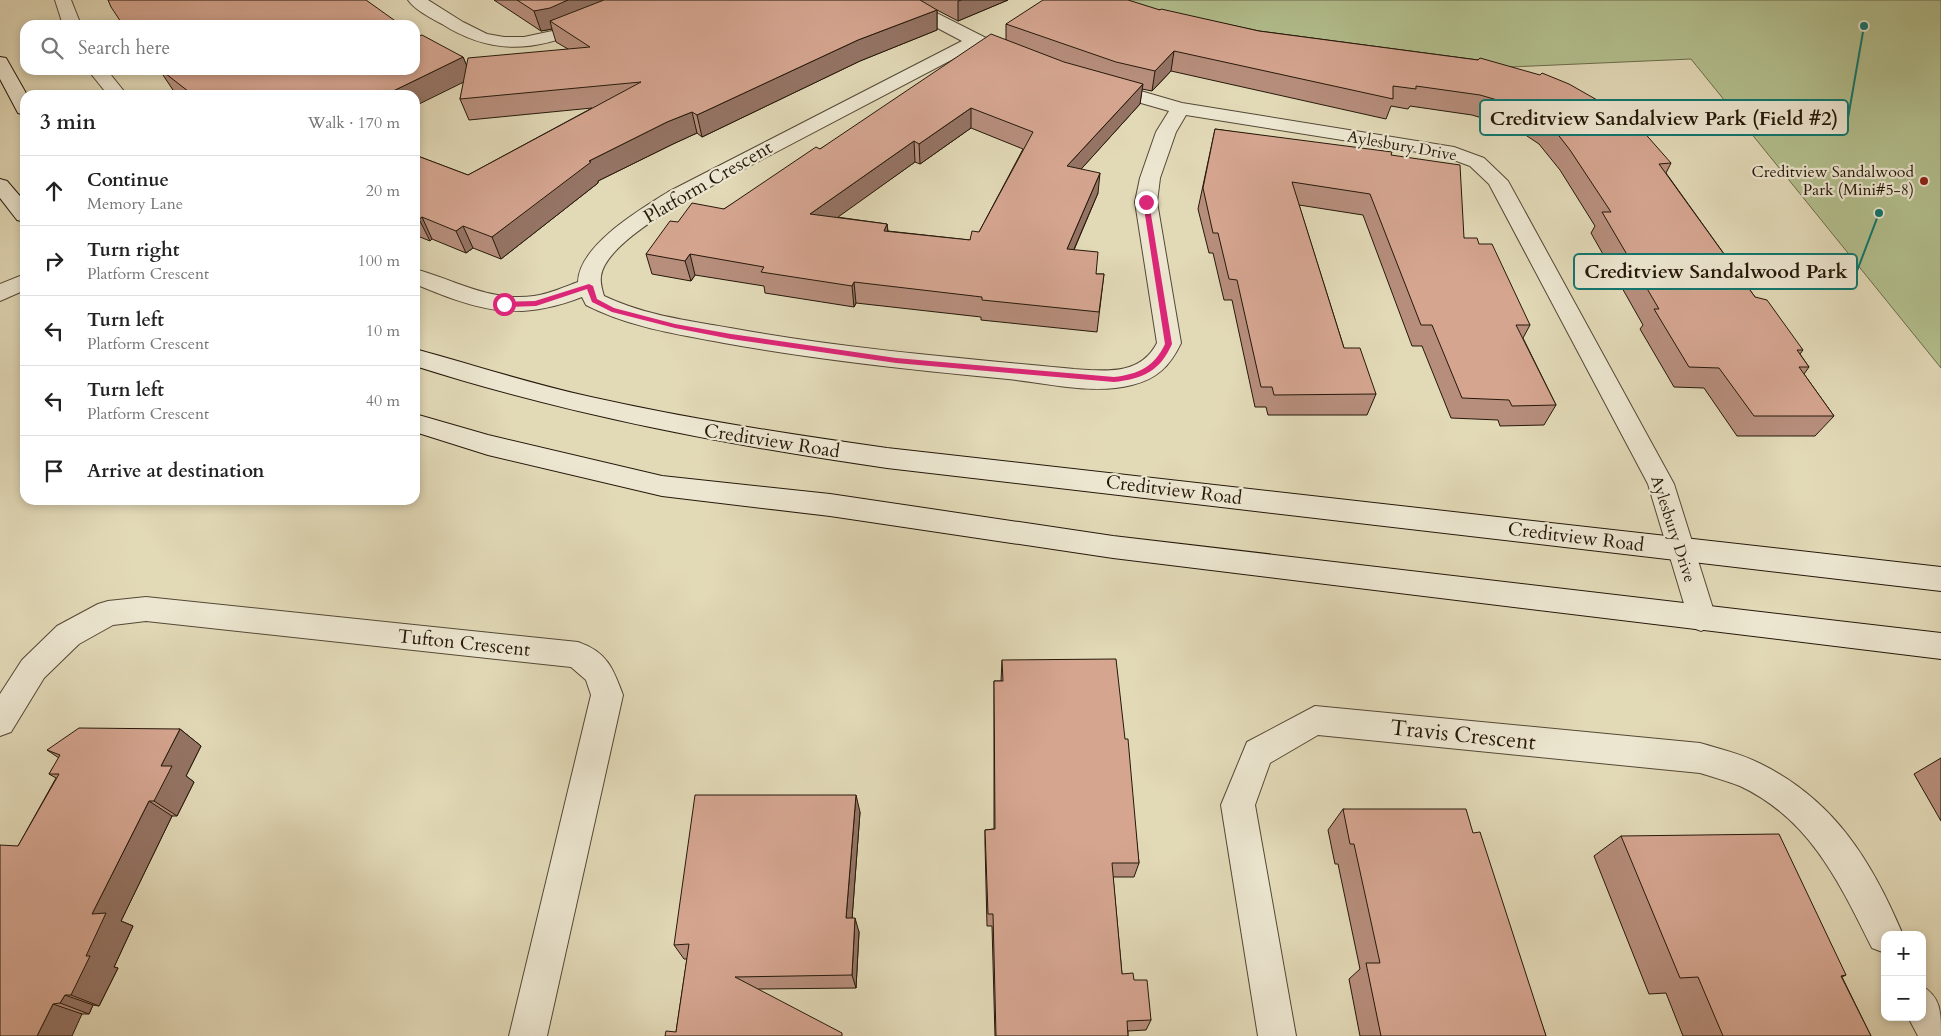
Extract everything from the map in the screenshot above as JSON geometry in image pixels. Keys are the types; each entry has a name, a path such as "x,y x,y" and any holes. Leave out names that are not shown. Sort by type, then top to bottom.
{"street":[{"path":"63,0 70,20"},
{"path":"416,0 481,37 510,44 540,41 568,32 639,0"},
{"path":"898,0 975,41 1005,53"},
{"name":"Platform Crescent","path":"589,286 590,272 597,260 641,219 662,205 975,41"},
{"path":"0,62 20,100"},
{"path":"101,75 114,90"},
{"name":"Aylesbury Drive","path":"1088,82 1180,108 1447,152 1478,162 1498,182 1661,484 1702,618"},
{"path":"420,278 490,303 515,305 536,304 589,286 594,300 612,310 675,326 731,337 896,360 1114,380 1130,378 1144,372 1161,360 1169,344 1146,202 1150,178 1166,132 1180,108"},
{"path":"0,186 20,209"},
{"path":"0,293 20,283"},
{"name":"Creditview Road","path":"420,359 475,377 576,404 668,424 776,443 887,458 1941,578"},
{"path":"420,425 545,460 662,486 830,505 1113,546 1941,646"},
{"name":"Tufton Crescent","path":"0,722 33,668 68,635 108,613 146,608 578,655 599,672 607,695 528,1036"},
{"name":"Travis Crescent","path":"1277,1036 1238,806 1258,753 1314,720 1700,758 1749,774 1791,799 1825,831 1850,867 1883,931"},
{"path":"1926,1012 1939,1036"}],"green space":[{"path":"1120,0 1941,0 1941,368 1691,59 1510,67 1238,32"}],"building":[{"path":"108,0 366,0 394,20 120,20"},
{"path":"517,0 568,0 550,8 534,11"},
{"path":"604,0 920,0 937,10 858,40 697,115 692,112 667,122 589,161 591,162 492,237 463,226 456,231 422,217 420,218 420,157 468,175 641,82 460,99 468,58 590,47 550,21"},
{"path":"1043,0 1128,0 1160,10 1259,31 1478,60 1480,58 1540,75 1542,73 1569,84 1634,121 1671,163 1659,164 1755,297 1767,300 1803,350 1797,350 1809,367 1799,367 1834,416 1754,416 1719,368 1689,367 1654,309 1659,309 1602,212 1611,212 1570,150 1549,123 1525,108 1480,95 1416,86 1416,89 1393,86 1393,99 1174,51 1155,71 1116,62 1006,24"},
{"path":"991,34 1064,62 1143,84 1067,166 1100,173 1067,249 1098,252 1096,274 1104,274 1099,312 982,300 982,297 854,282 852,286 761,272 764,267 690,254 685,261 646,254 670,221 678,222 692,203 724,209 816,147 820,149","holes":["971,108 1033,132 979,232 972,231 970,240 884,231 887,224 810,214 914,141 919,144"]},
{"path":"422,35 463,57 395,90 187,90 167,75 420,75 420,36"},
{"path":"1215,129 1392,152 1391,155 1460,165 1464,238 1477,238 1479,244 1492,244 1530,325 1516,325 1556,405 1512,406 1509,400 1462,398 1432,325 1421,325 1370,194 1292,182 1344,348 1360,348 1376,394 1274,395 1272,387 1261,387 1237,280 1229,279 1218,233 1213,233 1203,188"},
{"path":"1116,659 1125,739 1128,739 1139,863 1112,863 1122,974 1133,973 1134,980 1147,980 1151,1020 1127,1021 1128,1036 996,1036 993,914 988,914 985,830 995,829 994,681 1003,681 1002,660"},
{"path":"79,728 180,729 161,766 172,766 154,801 149,801 92,914 106,913 86,956 90,956 71,995 65,995 60,1003 53,1004 37,1036 0,1036 0,845 18,846 59,774 49,774 60,755 47,750"},
{"path":"695,795 856,795 846,918 855,918 852,975 735,977 842,1033 842,1036 665,1036 666,1031 676,1032 689,944 674,945"},
{"path":"1343,809 1466,809 1473,833 1480,832 1546,1036 1381,1036 1366,963 1380,963 1354,844 1350,844"},
{"path":"1779,834 1846,975 1841,976 1871,1036 1723,1036 1698,977 1680,978 1621,836"}],"place":[{"name":"Creditview Sandalview Park (Field #2)","path":"1864,26"},
{"name":"Creditview Sandalwood Park (Mini#5-8)","path":"1924,181"},
{"name":"Creditview Sandalwood Park","path":"1879,213"}],"route":[{"path":"504,304 536,304 589,286 594,300 612,310 675,326 731,337 819,351 896,360 1114,380 1130,378 1144,372 1161,360 1169,344 1146,202"}]}
